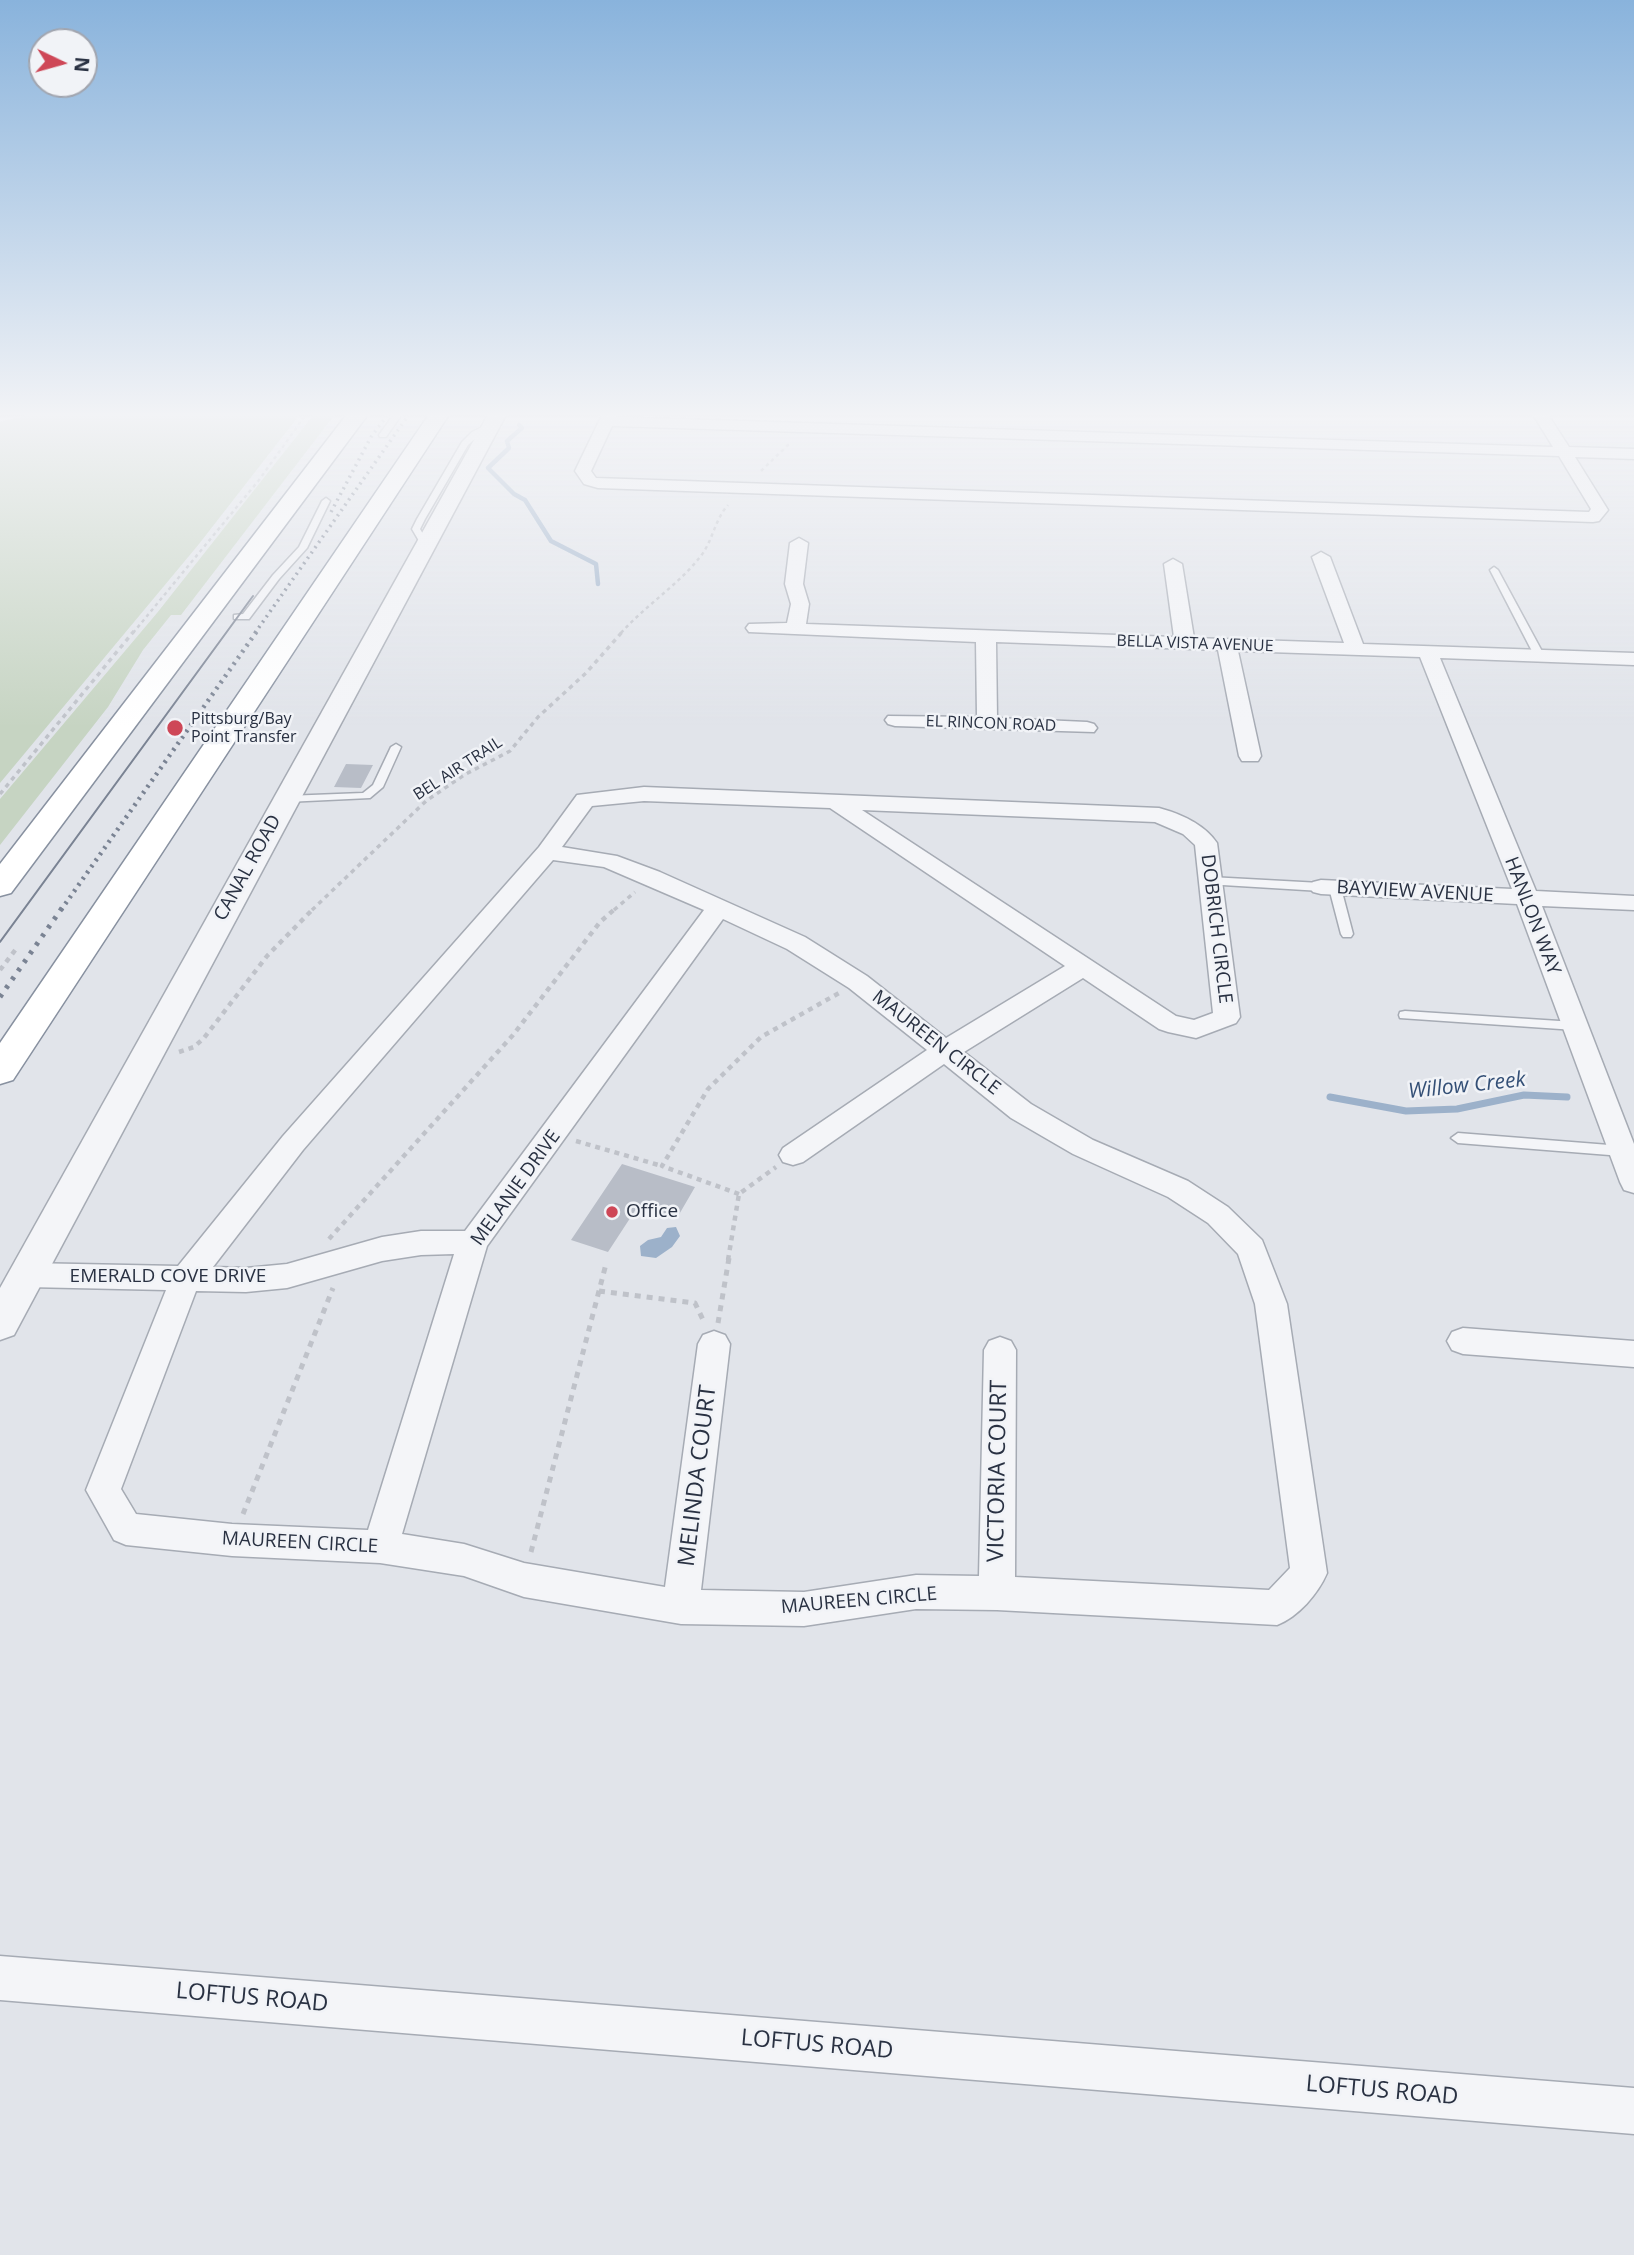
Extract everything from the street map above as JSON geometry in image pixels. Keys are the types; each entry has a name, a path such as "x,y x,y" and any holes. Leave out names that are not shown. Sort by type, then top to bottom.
{"highway":[{"path":"0,886 279,518"},
{"path":"0,1072 370,518"}],"street":[{"name":"CANAL ROAD","path":"0,1324 439,518"},
{"path":"795,630 800,604 794,584 799,543"},
{"path":"1321,557 1356,650"},
{"path":"1173,564 1185,644"},
{"name":"BELLA VISTA AVENUE","path":"757,628 1634,659"},
{"path":"986,637 987,724"},
{"path":"1227,646 1250,756"},
{"name":"HANLON WAY","path":"1428,652 1527,898 1634,1182"},
{"name":"EL RINCON ROAD","path":"895,720 1087,728"},
{"name":"DOBRICH CIRCLE","path":"547,852 585,800 644,794 1159,815 1191,829 1206,843 1227,1017 1196,1029 1168,1023 837,803"},
{"name":"MAUREEN CIRCLE","path":"547,852 609,861 652,877 796,943 858,982 1032,1117 1083,1147 1178,1189 1218,1215 1251,1248 1270,1304 1309,1573 1277,1608 997,1593 916,1592 804,1609 681,1607 524,1580 464,1560 380,1547 232,1540 126,1529 103,1490 185,1280 293,1143 547,852"},
{"name":"BAYVIEW AVENUE","path":"1328,887 1634,903"},
{"name":"MELANIE DRIVE","path":"380,1547 473,1242 718,908"},
{"path":"793,1155 945,1051 1083,967"},
{"name":"EMERALD COVE DRIVE","path":"27,1275 246,1280 298,1274 382,1249 473,1242"},
{"path":"1463,1341 1634,1354"},
{"name":"MELINDA COURT","path":"681,1607 714,1344"},
{"name":"VICTORIA COURT","path":"997,1593 1000,1350"},
{"name":"LOFTUS ROAD","path":"0,1978 1634,2111"}],"lane":[{"path":"237,617 246,617 276,577 299,553 317,518"},
{"path":"422,518 416,529 425,544"},
{"path":"1494,570 1539,655"},
{"path":"286,799 366,796 378,787 396,747"},
{"path":"1210,881 1328,887 1347,934"},
{"path":"1405,1015 1575,1026"},
{"path":"1458,1138 1622,1151"}],"path":[{"path":"0,794 227,518"},
{"name":"BEL AIR TRAIL","path":"146,1054 180,1052 194,1047 267,956 426,801 464,775 509,751 538,717 586,673 638,614 698,560 706,549 717,518"},
{"path":"298,1274 513,1035 600,922 652,877"},
{"path":"0,970 16,948"},
{"path":"662,1166 708,1089 761,1037 858,982"},
{"path":"554,1135 662,1166 739,1194"},
{"path":"714,1344 739,1194 793,1155"},
{"path":"232,1540 344,1261"},
{"path":"524,1580 606,1264"},
{"path":"599,1291 695,1303 714,1344"}],"green space":[{"path":"0,518 219,518 199,544 0,783"},
{"path":"232,518 255,518 181,615 171,615 143,650 108,707 0,845 0,799 157,613"}],"water":[{"path":"676,1227 680,1236 672,1247 656,1258 641,1256 640,1246 648,1240 661,1237 667,1228"}],"building":[{"path":"346,764 373,765 361,788 334,787"},
{"name":"Office","path":"622,1164 695,1187 677,1218 638,1206 608,1252 571,1240"}],"waterway":[{"name":"Willow Creek","path":"537,518 551,541 596,564 598,584"},
{"name":"Willow Creek","path":"1330,1097 1406,1111 1457,1109 1524,1095 1567,1097"}],"tram line":[{"path":"0,942 253,596"}],"railway":[{"path":"255,633 336,518"},
{"path":"61,910 257,631"},
{"path":"0,997 62,908"}],"place":[{"name":"Pittsburg/Bay Point Transfer","path":"175,728"},
{"name":"Office","path":"612,1212"}]}
